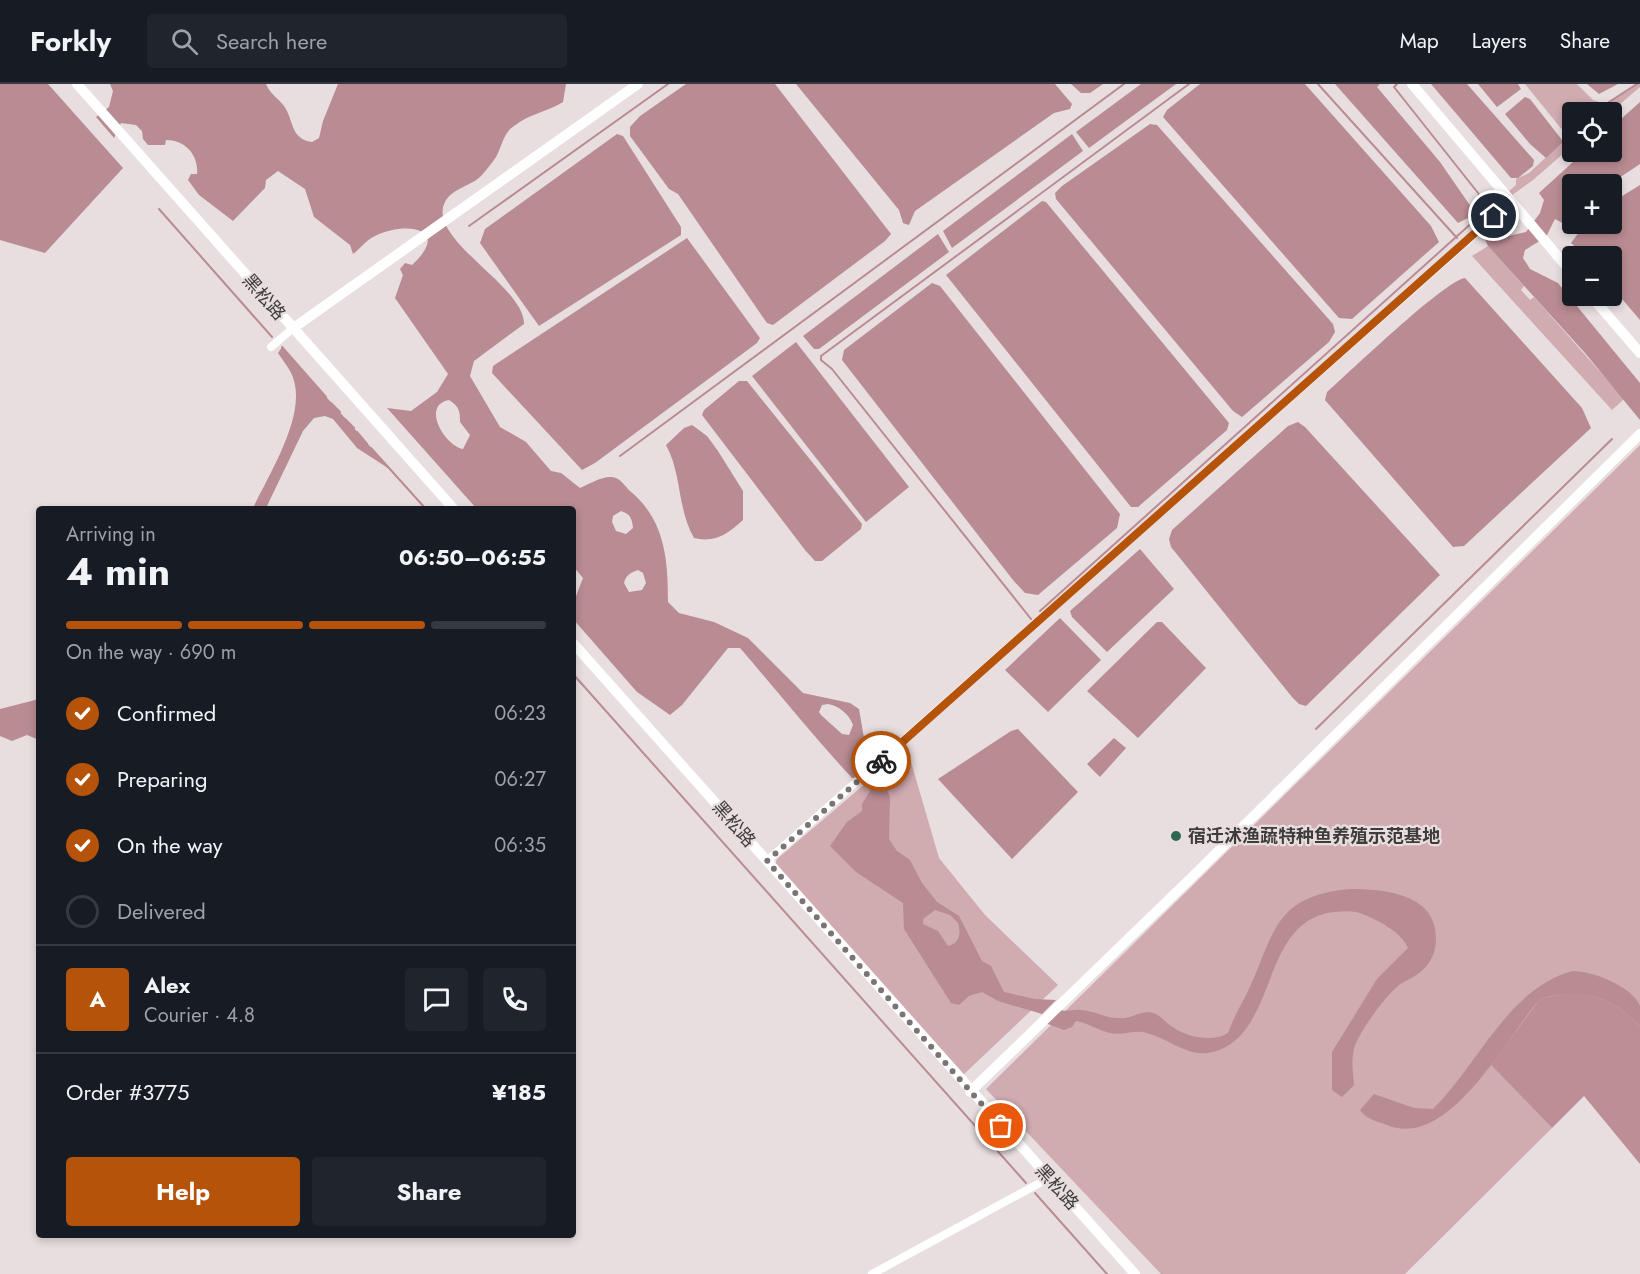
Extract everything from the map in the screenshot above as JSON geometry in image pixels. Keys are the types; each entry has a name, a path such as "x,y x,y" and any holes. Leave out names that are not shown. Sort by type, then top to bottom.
{"street":[{"name":"黑松路","path":"77,84 289,332 451,506"},
{"path":"271,347 414,242 638,84"},
{"path":"1412,84 1562,262"},
{"path":"767,861 1511,202"},
{"path":"1600,306 1640,353"},
{"path":"970,1092 1182,887 1640,434"},
{"name":"黑松路","path":"576,646 970,1092 1135,1274"},
{"path":"872,1274 1049,1178"}],"shaded area":[{"path":"0,84 48,84 123,168 45,253 0,240"},
{"path":"110,84 266,84 284,106 296,133 312,142 319,138 323,121 338,84 566,84 563,102 510,129 496,157 482,175 452,193 445,202 443,216 449,231 509,294 520,309 524,324 474,361 470,376 500,427 526,442 551,471 561,473 580,488 602,478 616,478 642,502 651,515 662,541 667,571 668,602 679,613 714,622 748,638 803,693 850,703 859,709 868,761 876,779 885,785 890,797 889,839 897,851 910,860 922,883 937,902 959,916 982,961 991,966 1004,992 1035,999 1056,1000 1042,1014 998,1001 982,992 969,996 959,1005 951,1003 904,929 903,903 856,872 830,846 847,822 862,811 862,804 870,791 869,784 859,777 852,778 740,648 728,648 682,705 670,715 637,692 576,622 576,596 583,578 576,570 576,506 474,506 387,408 411,411 437,392 448,374 395,298 403,275 400,269 405,263 412,265 423,252 428,242 426,235 410,229 387,231 372,237 353,254 350,245 314,217 305,189 278,171 266,180 265,188 233,221 199,195 188,180 191,174 197,174 197,167 193,155 185,146 166,140 165,145 148,145 143,139 142,131 136,125 121,123 114,138 96,117 109,107 113,91","holes":["449,400 455,404 460,415 460,422 470,435 463,449 449,440 438,425 437,409 441,403","621,511 631,519 633,528 626,534 616,531 612,522 613,516","638,570 643,573 646,583 642,590 629,592 624,583 627,576","828,704 836,707 849,717 853,725 849,735 842,734 821,715 819,712 822,705","935,910 950,915 958,923 959,938 948,946 938,931 923,924 923,919"]},
{"path":"686,84 775,84 891,234 885,241 773,325 767,323 678,194 669,189 630,136 630,127 640,116"},
{"path":"796,84 1055,84 1072,104 1070,109 1054,113 915,211 909,225 903,223 899,210"},
{"path":"1071,84 1103,84 1090,93 1081,93"},
{"path":"1141,84 1176,84 1089,148 1076,132"},
{"path":"1200,84 1305,84 1431,226 1439,242 1352,319 1339,318 1163,117 1167,110"},
{"path":"1335,84 1380,84 1377,87 1440,162 1476,214 1458,223"},
{"path":"1431,84 1467,84 1534,160 1533,166 1518,178 1511,178"},
{"path":"1478,84 1518,84 1521,89 1497,107"},
{"path":"1525,84 1577,84 1593,100 1599,102 1562,102 1562,130"},
{"path":"1587,84 1618,84 1599,94"},
{"path":"1637,84 1640,84 1640,87 1622,103 1608,102"},
{"path":"1525,97 1530,99 1562,143 1546,158 1530,144 1505,114"},
{"path":"1640,102 1640,164 1622,176 1622,174 1562,174 1562,223 1555,219 1546,237 1525,250 1523,258 1530,269 1558,283 1562,288 1562,306 1577,306 1640,383 1640,420 1585,353 1488,246 1484,237 1489,232 1504,237 1526,232 1540,213 1544,200 1539,193 1573,162 1622,162 1622,118"},
{"path":"1150,124 1157,125 1333,324 1335,332 1329,342 1242,417 1233,411 1056,199 1055,193 1062,186"},
{"path":"617,134 623,136 681,227 681,235 539,326 480,243 485,229"},
{"path":"1072,134 1083,151 952,248 943,231"},
{"path":"1562,143 1562,155 1511,196 1509,191 1516,185 1516,179 1529,173"},
{"path":"1640,185 1640,320 1622,299 1622,246 1574,246 1571,243 1578,234 1622,234 1622,196"},
{"path":"1042,201 1046,202 1229,423 1227,430 1138,507 1131,507 946,275"},
{"path":"938,234 949,252 819,349 814,349 803,336"},
{"path":"687,238 760,338 757,343 595,463 582,470 492,373 493,366"},
{"path":"1488,246 1524,286 1521,290 1530,300 1534,297 1624,399 1612,410 1472,256"},
{"path":"1465,278 1582,408 1591,428 1464,546 1453,547 1325,400 1327,392 1397,329 1438,294"},
{"path":"932,283 940,286 1120,514 1117,528 1038,595 1025,593 1013,580 842,360 844,350"},
{"path":"796,342 909,487 866,522 752,376"},
{"path":"282,347 391,470 357,448 333,419 325,416 314,418 303,431 267,506 254,506 283,446 294,412 296,396 293,377 278,353"},
{"path":"739,381 747,381 862,524 861,529 822,561 815,561 805,550 702,415 704,410"},
{"path":"1298,422 1440,575 1306,706 1299,704 1292,697 1171,547 1169,539 1172,530 1288,426"},
{"path":"692,425 707,436 743,491 743,520 715,538 694,538 685,515 675,468 666,445 684,428"},
{"path":"1640,445 1640,1026 1637,1022 1503,1050 1491,1065 1552,1128 1405,1274 1161,1274 986,1089"},
{"path":"1140,549 1174,589 1107,652 1072,617 1070,611"},
{"path":"1060,618 1101,660 1048,712 1005,670"},
{"path":"1157,622 1162,622 1206,668 1138,738 1087,691"},
{"path":"36,700 36,739 27,735 12,741 0,736 0,709"},
{"path":"1018,729 1078,792 1012,859 938,779 1011,731"},
{"path":"1114,738 1126,748 1100,777 1087,764"},
{"path":"907,748 939,858 985,915 1058,985 963,1075 775,865 777,859"},
{"path":"1350,889 1392,893 1417,903 1427,911 1434,923 1436,941 1433,955 1425,968 1393,990 1361,1034 1353,1054 1354,1085 1342,1097 1332,1090 1332,1052 1377,979 1408,948 1401,937 1390,928 1357,912 1334,912 1311,919 1294,934 1281,953 1252,1020 1238,1038 1219,1050 1199,1053 1147,1033 1110,1033 1076,1021 1072,1027 1064,1030 1045,1023 1058,1009 1087,1011 1119,1018 1149,1012 1158,1015 1177,1030 1192,1036 1215,1038 1222,1036 1228,1033 1273,933 1282,919 1292,908 1307,899"},
{"path":"1573,971 1611,981 1629,992 1640,1006 1640,1026 1618,1007 1594,996 1568,994 1540,999 1474,1086 1454,1106 1432,1121 1410,1129 1387,1125 1369,1118 1360,1110 1374,1094 1414,1108 1433,1109 1450,1091 1512,1010 1530,993 1550,980"},
{"path":"1573,992 1610,1003 1640,1026 1640,1164 1584,1096 1552,1128 1491,1065 1540,999"}],"waterway":[{"path":"469,226 668,84"},
{"path":"620,456 1124,84"},
{"path":"1031,619 832,369 821,360 821,356 1189,84"},
{"path":"1318,84 1457,238"},
{"path":"1040,611 1485,211 1482,198 1394,87 1397,84"},
{"path":"1609,102 1637,84"},
{"path":"159,209 272,337"},
{"path":"282,347 326,397"},
{"path":"331,403 340,412"},
{"path":"345,419 354,428"},
{"path":"357,432 367,444"},
{"path":"1316,729 1612,439"},
{"path":"371,448 423,506"},
{"path":"576,677 1026,1183"},
{"path":"1035,1193 1107,1274"}],"way so far":[{"path":"881,761 767,861 1001,1126"}],"place":[{"name":"宿迁沭渔蔬特种鱼养殖示范基地","path":"1176,836"}],"route":[{"path":"881,761 1494,216"}]}
